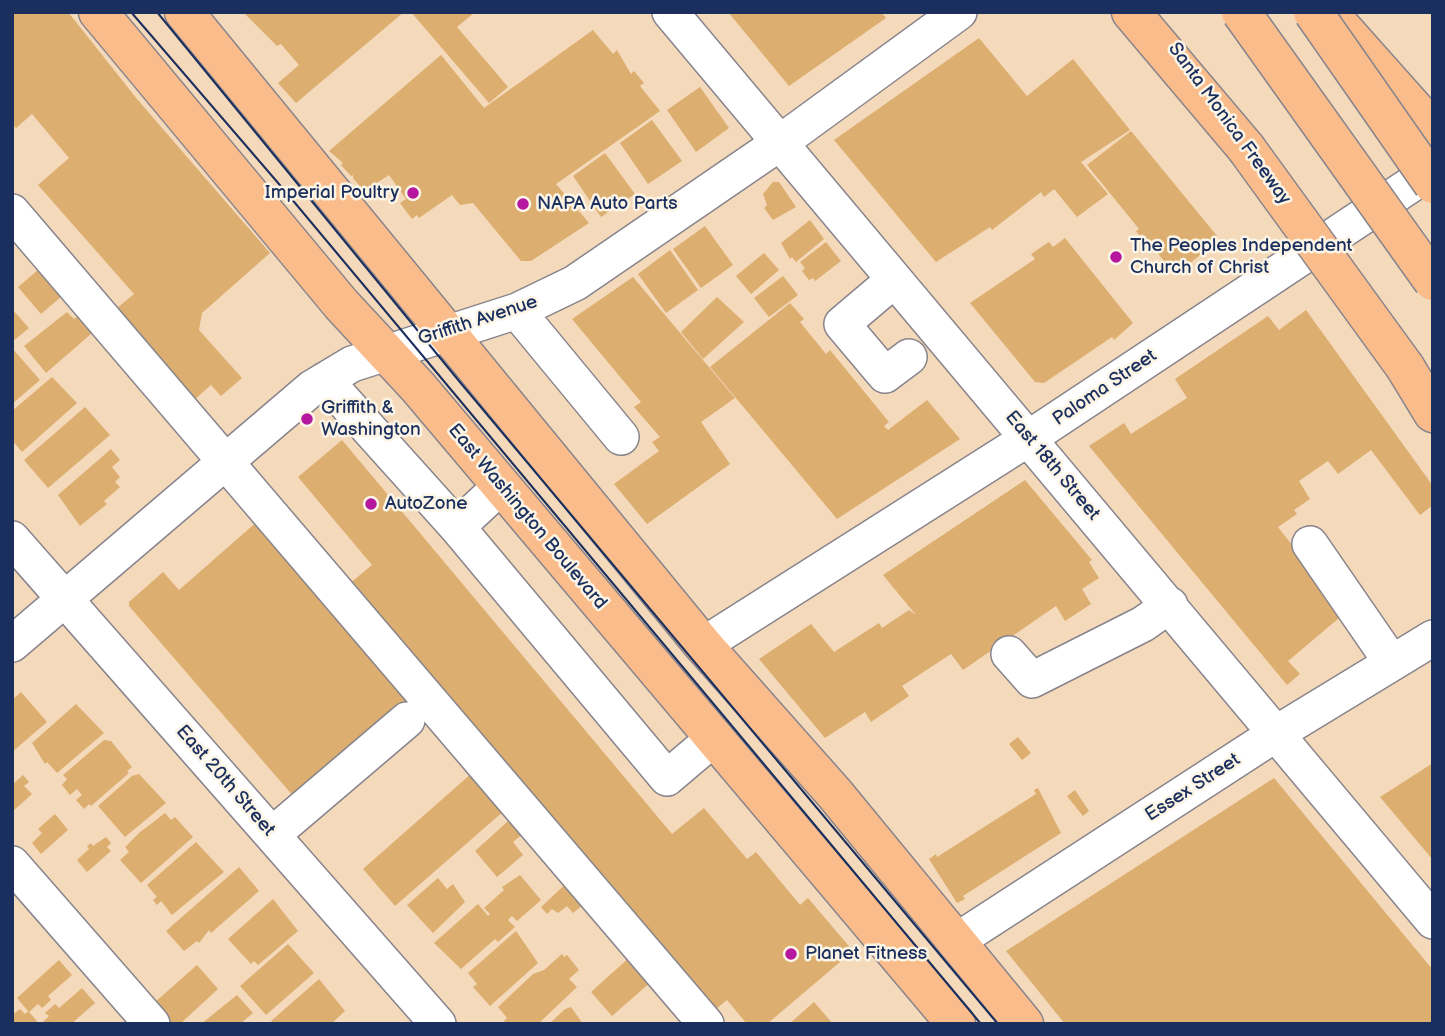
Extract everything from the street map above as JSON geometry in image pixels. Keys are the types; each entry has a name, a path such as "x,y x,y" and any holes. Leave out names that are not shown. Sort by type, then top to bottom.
{"main road":[{"name":"East Washington Boulevard","path":"98,12 341,304 502,486 956,1024"},
{"path":"184,12 703,645 835,794 1024,1024"},
{"path":"1131,12 1246,148"},
{"name":"Santa Monica Freeway","path":"1148,12 1433,406"},
{"path":"1241,12 1433,281"},
{"path":"1312,12 1433,184"},
{"path":"1328,12 1433,130"},
{"path":"1405,367 1433,413"}],"street":[{"name":"East 18th Street","path":"670,12 778,144 1170,605 1433,921"},
{"name":"Griffith Avenue","path":"12,644 325,380 352,364 517,311 575,283 778,144 959,12"},
{"name":"Paloma Street","path":"703,645 1029,439 1433,170"},
{"path":"12,212 228,461 706,1024"},
{"path":"894,280 842,324 885,375 909,357"},
{"path":"517,311 621,437"},
{"path":"325,380 457,527 667,778 713,739"},
{"path":"457,527 502,486"},
{"name":"East 20th Street","path":"12,539 438,1024"},
{"path":"1310,544 1392,663"},
{"path":"1009,654 1032,680 1143,624 1170,605"},
{"name":"Essex Street","path":"955,942 1277,733 1433,638"},
{"path":"272,835 407,720"},
{"path":"12,864 152,1024"}],"building":[{"path":"12,12 68,12 137,99 270,253 202,313 199,330 242,378 221,396 211,385 194,400 116,309 134,294 38,185 69,158 32,114 16,128 12,124"},
{"path":"243,12 404,12 296,103 278,83 299,65 281,44 277,46"},
{"path":"411,12 475,12 457,27 508,87 489,103"},
{"path":"728,12 881,12 886,18 789,86"},
{"path":"593,30 613,54 617,50 631,74 634,71 644,83 640,86 660,111 556,184 589,223 531,261 521,261 473,203 460,205 452,195 419,218 417,215 412,219 400,203 406,199 389,175 364,191 353,175 341,165 343,163 329,151 441,55 484,108"},
{"path":"979,38 1027,96 1073,59 1130,130 1081,162 1108,194 1077,217 1054,189 1044,197 1041,192 992,230 990,227 936,262 834,140"},
{"path":"700,87 729,128 696,152 667,110"},
{"path":"652,120 682,161 648,184 620,143"},
{"path":"1131,131 1217,236 1214,239 1216,242 1178,273 1173,272 1142,234 1140,236 1136,231 1139,229 1087,165"},
{"path":"605,153 635,194 601,217 573,176"},
{"path":"773,182 779,182 796,207 773,220 764,208 767,205 763,194"},
{"path":"810,220 824,239 796,262 792,257 790,259 781,243"},
{"path":"705,226 733,265 701,288 673,249"},
{"path":"1065,238 1133,323 1114,340 1112,337 1044,383 1035,382 970,303 1035,259 1031,254 1049,242 1053,247"},
{"path":"826,242 841,261 815,281 813,278 809,280 802,271 805,268 800,262"},
{"path":"670,250 698,290 666,313 638,274"},
{"path":"764,253 779,270 751,294 736,276"},
{"path":"39,269 62,296 41,314 18,287"},
{"path":"783,276 798,295 769,317 754,298"},
{"path":"633,277 735,398 701,422 730,464 647,524 614,484 659,451 652,442 660,437 634,407 641,402 572,319"},
{"path":"717,297 744,322 703,359 681,332"},
{"path":"790,303 804,319 800,322 826,354 830,350 889,422 884,426 888,430 927,400 960,439 837,519 710,367"},
{"path":"12,309 29,328 12,342"},
{"path":"1306,310 1433,486 1433,505 1420,515 1371,450 1338,474 1328,461 1299,481 1310,499 1294,510 1297,514 1278,527 1345,613 1288,661 1300,674 1287,685 1089,446 1124,423 1131,434 1187,398 1175,379 1268,316 1279,330"},
{"path":"67,312 74,319 78,316 99,327 46,373 24,346"},
{"path":"12,348 40,380 12,404"},
{"path":"52,377 77,403 22,452 12,440 12,411"},
{"path":"85,407 110,435 48,488 24,460"},
{"path":"342,440 672,834 704,808 747,859 756,852 800,905 808,898 853,951 767,1024 747,1024 727,1000 710,1014 349,584 372,565 298,477"},
{"path":"111,449 120,460 112,467 120,477 115,482 120,487 104,501 107,504 80,526 58,495"},
{"path":"1025,480 1092,560 1089,562 1099,578 1082,589 1091,604 1065,621 1056,606 963,670 951,654 902,686 909,696 871,722 865,712 825,738 759,659 811,624 834,652 879,623 882,628 909,610 916,615 883,575"},
{"path":"259,520 410,697 294,797 129,606 129,602 163,572 179,590"},
{"path":"21,692 47,722 12,752 12,700"},
{"path":"76,704 104,733 57,773 47,762 45,764 32,743"},
{"path":"1018,737 1031,753 1022,760 1009,744"},
{"path":"104,740 111,741 132,767 127,771 129,773 84,809 76,800 82,795 77,789 70,795 62,785 67,779 63,775"},
{"path":"1433,763 1433,860 1380,797"},
{"path":"472,773 505,810 395,906 363,869"},
{"path":"139,774 166,803 125,837 98,806 132,776"},
{"path":"23,775 29,782 24,786 32,794 12,812 12,785"},
{"path":"1274,778 1433,970 1433,1024 1065,1024 1006,951"},
{"path":"1038,788 1061,833 963,896 965,899 957,903 929,859 936,854 937,857 1036,794 1034,790"},
{"path":"1075,790 1089,811 1083,816 1067,796"},
{"path":"165,813 171,820 175,817 193,837 141,883 120,860 129,852 125,847"},
{"path":"517,813 530,828 513,842 523,855 497,877 475,851"},
{"path":"55,814 68,830 41,854 32,843 42,833 38,829"},
{"path":"106,837 111,843 107,847 111,851 87,872 77,860 89,849 87,846 91,843 93,846"},
{"path":"196,842 224,872 172,915 161,901 157,905 153,900 157,897 147,885"},
{"path":"239,867 259,891 211,933 209,930 199,943 197,941 184,951 166,931"},
{"path":"520,875 541,900 517,921 512,916 508,920 515,927 498,942 495,939 461,969 434,943 478,904 488,916 490,914 484,908 504,890 502,887"},
{"path":"438,878 447,889 453,884 465,902 433,933 407,905"},
{"path":"570,880 588,901 573,913 567,906 558,913 552,909 547,914 541,907"},
{"path":"273,899 298,931 258,965 254,961 251,964 228,939"},
{"path":"516,931 538,963 490,1006 473,987 477,984 468,973"},
{"path":"288,944 314,973 266,1015 240,986"},
{"path":"562,954 564,957 567,955 579,970 569,979 577,987 538,1024 506,1024 504,1021 507,1018 498,1007 533,974 544,970"},
{"path":"631,956 652,981 612,1016 591,992"},
{"path":"59,960 72,975 48,996 51,1000 42,1008 38,1004 29,1012 37,1021 33,1024 12,1024 12,1015 20,1009 25,1014 28,1011 17,998"},
{"path":"197,965 218,989 180,1024 172,1024 154,1003"},
{"path":"319,979 345,1011 331,1024 274,1024 271,1021"},
{"path":"82,988 95,1003 71,1024 41,1024 49,1016 45,1013 55,1004 59,1008"},
{"path":"237,995 253,1013 240,1024 201,1024"},
{"path":"814,1002 833,1024 789,1024"},
{"path":"571,1007 583,1024 549,1024 565,1009"}],"tram line":[{"path":"131,12 285,191 981,1024"},
{"path":"157,12 459,381 998,1024"}],"place":[{"name":"Imperial Poultry","path":"413,193"},
{"name":"NAPA Auto Parts","path":"523,204"},
{"name":"The Peoples Independent Church of Christ","path":"1116,257"},
{"name":"Griffith & Washington","path":"307,419"},
{"name":"AutoZone","path":"371,504"},
{"name":"Planet Fitness","path":"791,954"}]}
